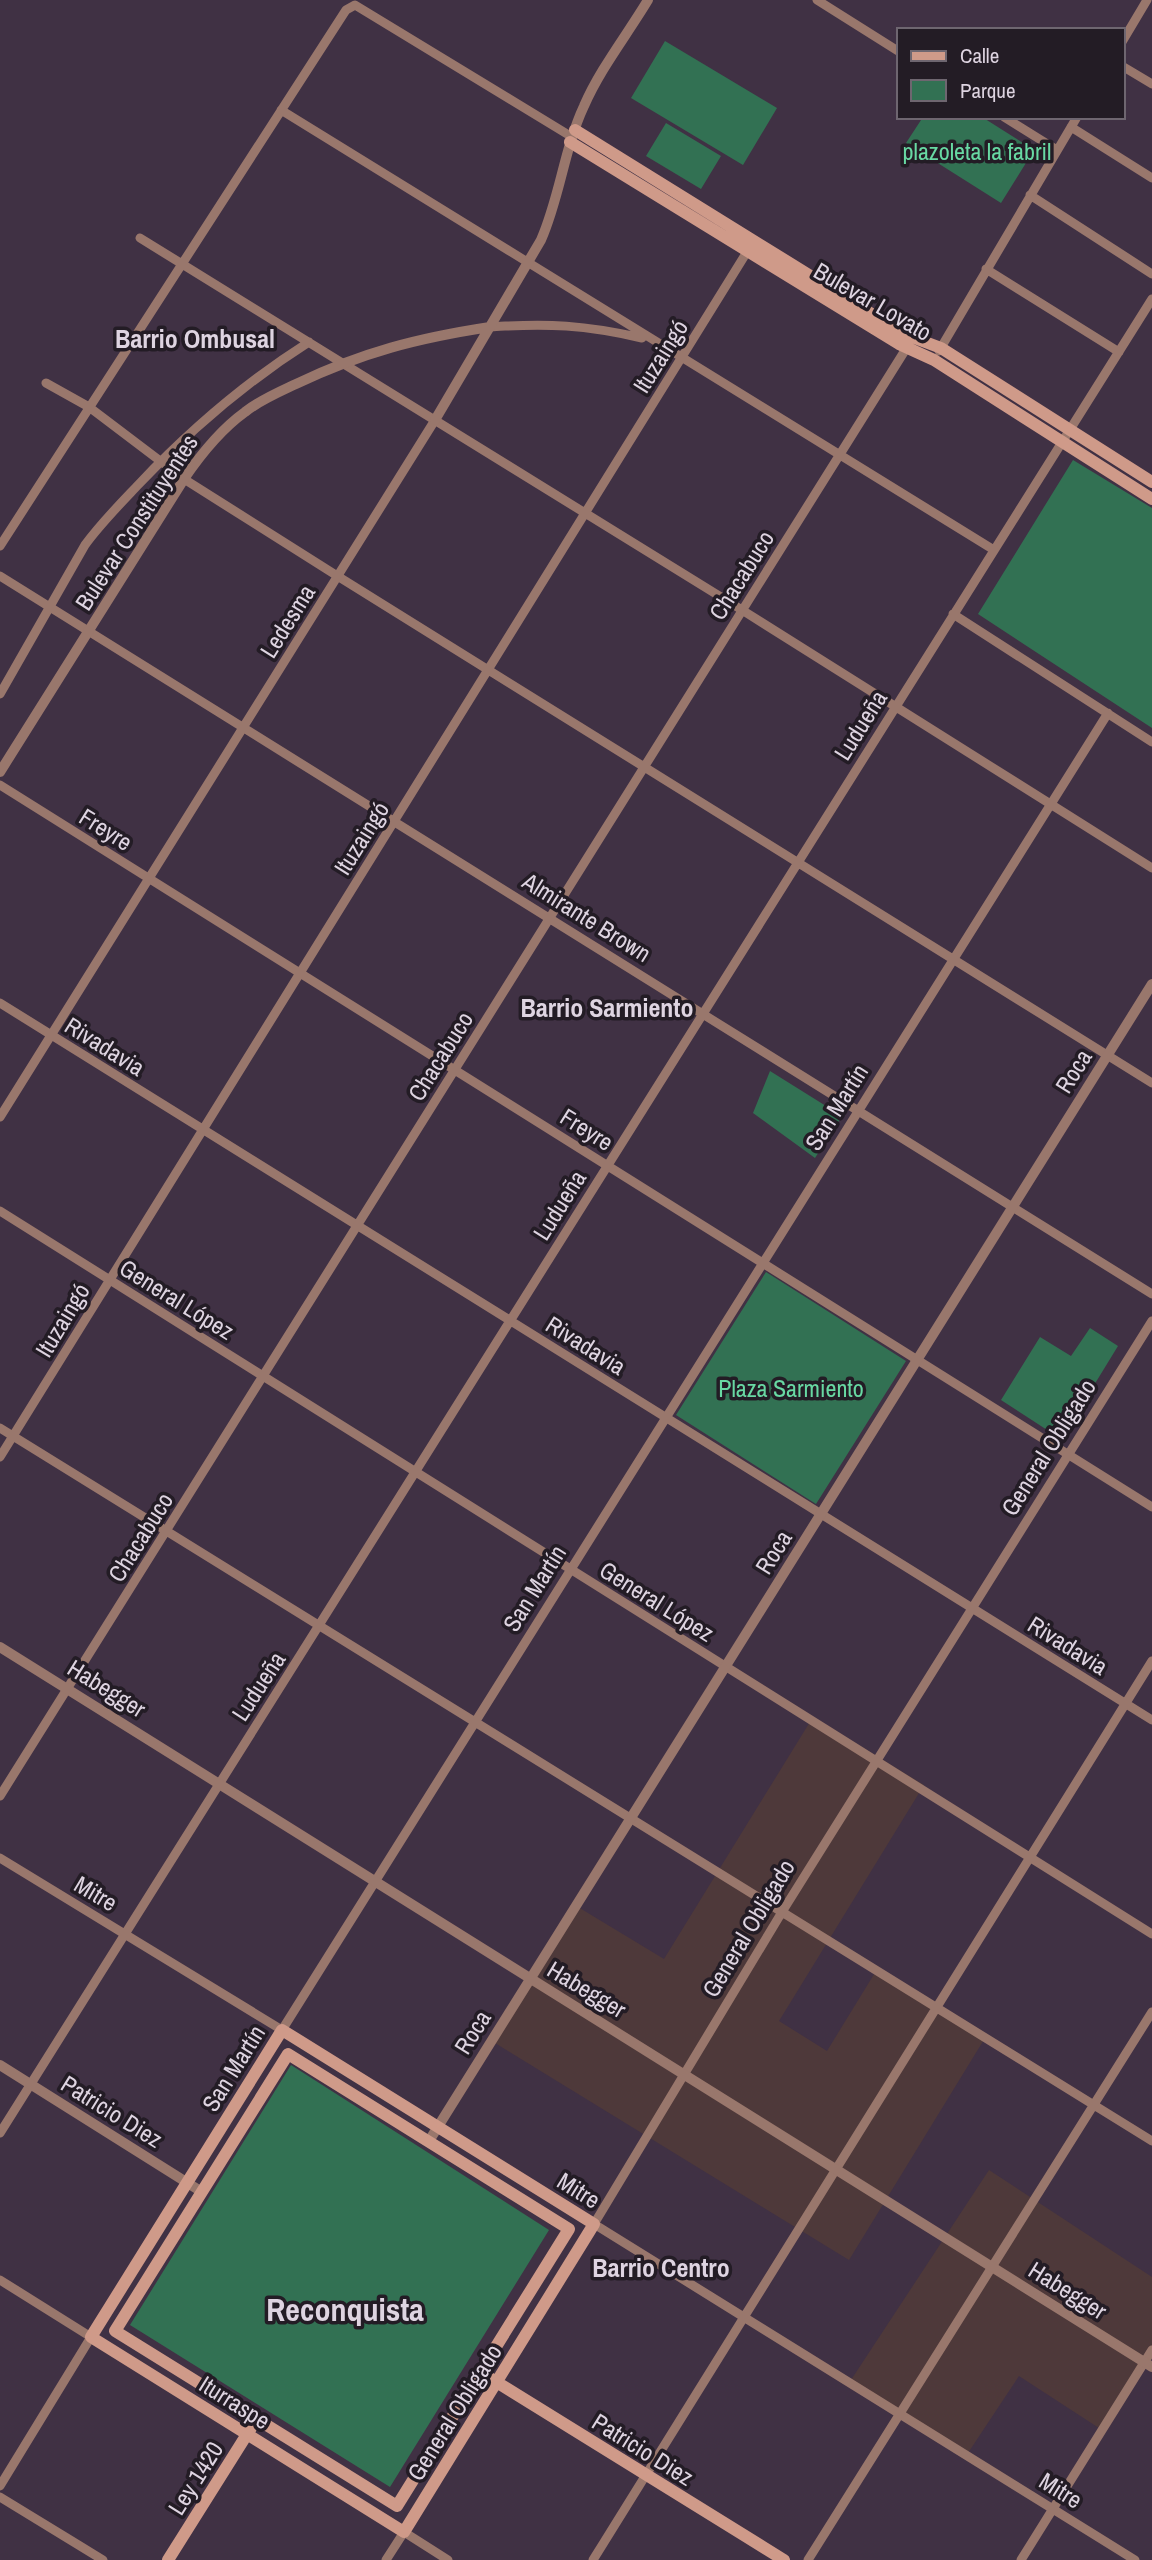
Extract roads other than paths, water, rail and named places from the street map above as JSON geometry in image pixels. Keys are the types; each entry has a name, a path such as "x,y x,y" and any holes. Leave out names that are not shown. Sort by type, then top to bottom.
{"main road":[{"name":"Bulevar Lovato","path":"572,136 910,342 1152,499"},
{"name":"Bulevar Lovato","path":"910,342 941,348 1152,482"},
{"name":"Mitre","path":"282,2030 594,2224"},
{"name":"San Martín","path":"91,2337 282,2030"},
{"name":"Mitre","path":"288,2054 569,2229 480,2371"},
{"name":"San Martín","path":"115,2331 288,2054"},
{"name":"General Obligado","path":"404,2532 594,2224"},
{"name":"Iturraspe","path":"115,2331 397,2506 480,2371"},
{"name":"Iturraspe","path":"91,2337 404,2532"},
{"name":"Patricio Diez","path":"480,2371 785,2560"},
{"name":"Ley 1420","path":"168,2560 257,2419"}],"street":[{"name":"Ledesma","path":"0,1117 339,577 528,264 550,219 572,136 590,94 648,0"},
{"path":"817,0 897,50"},
{"path":"1124,39 1147,0"},
{"path":"0,546 346,10 355,5 572,136"},
{"path":"1124,67 1152,84"},
{"path":"281,110 994,550"},
{"path":"1007,119 1057,150"},
{"path":"934,360 1076,119"},
{"path":"1071,127 1152,178"},
{"path":"1030,195 1152,274"},
{"path":"140,238 742,610 1152,868"},
{"name":"Ituzaingó","path":"0,1457 751,245"},
{"path":"986,269 1119,352"},
{"name":"Ludueña","path":"0,2133 895,706 1071,432 1152,299"},
{"name":"Bulevar Constituyentes","path":"0,772 196,460 248,410 268,397 344,363 439,335 490,327 566,324 596,327 651,340"},
{"path":"0,694 85,545 98,528 161,461 234,395 309,342"},
{"name":"Chacabuco","path":"0,1796 910,342"},
{"path":"46,383 89,407 184,479 1152,1083"},
{"name":"Almirante Brown","path":"0,576 550,916 1152,1294"},
{"path":"953,614 1152,742"},
{"name":"San Martín","path":"282,2030 1108,713"},
{"name":"Freyre","path":"0,785 1152,1507"},
{"name":"Roca","path":"429,2141 1152,984"},
{"name":"Rivadavia","path":"0,1003 1152,1720"},
{"name":"General López","path":"0,1211 1152,1934"},
{"name":"General Obligado","path":"594,2224 782,1912 1152,1321"},
{"path":"0,1428 1152,2141"},
{"name":"Habegger","path":"0,1647 1148,2365"},
{"path":"593,2560 1152,1661"},
{"name":"Mitre","path":"0,1858 282,2030"},
{"path":"808,2560 1152,2012"},
{"name":"Patricio Diez","path":"0,2065 202,2192"},
{"name":"Mitre","path":"594,2224 1135,2560"},
{"name":"Iturraspe","path":"0,2280 91,2337"},
{"name":"San Martín","path":"0,2486 91,2337"},
{"path":"1021,2560 1148,2365 1152,2350"},
{"path":"0,2497 103,2560"},
{"name":"General Obligado","path":"386,2560 404,2532"},
{"name":"Iturraspe","path":"404,2532 448,2560"}],"district":[{"name":"Barrio Ombusal","path":"195,338"},
{"name":"Barrio Sarmiento","path":"607,1007"},
{"name":"Barrio Centro","path":"661,2267"},
{"name":"Reconquista","path":"345,2309"}],"park label":[{"name":"plazoleta la fabril","path":"977,151"},
{"name":"Plaza Sarmiento","path":"791,1388"}]}
